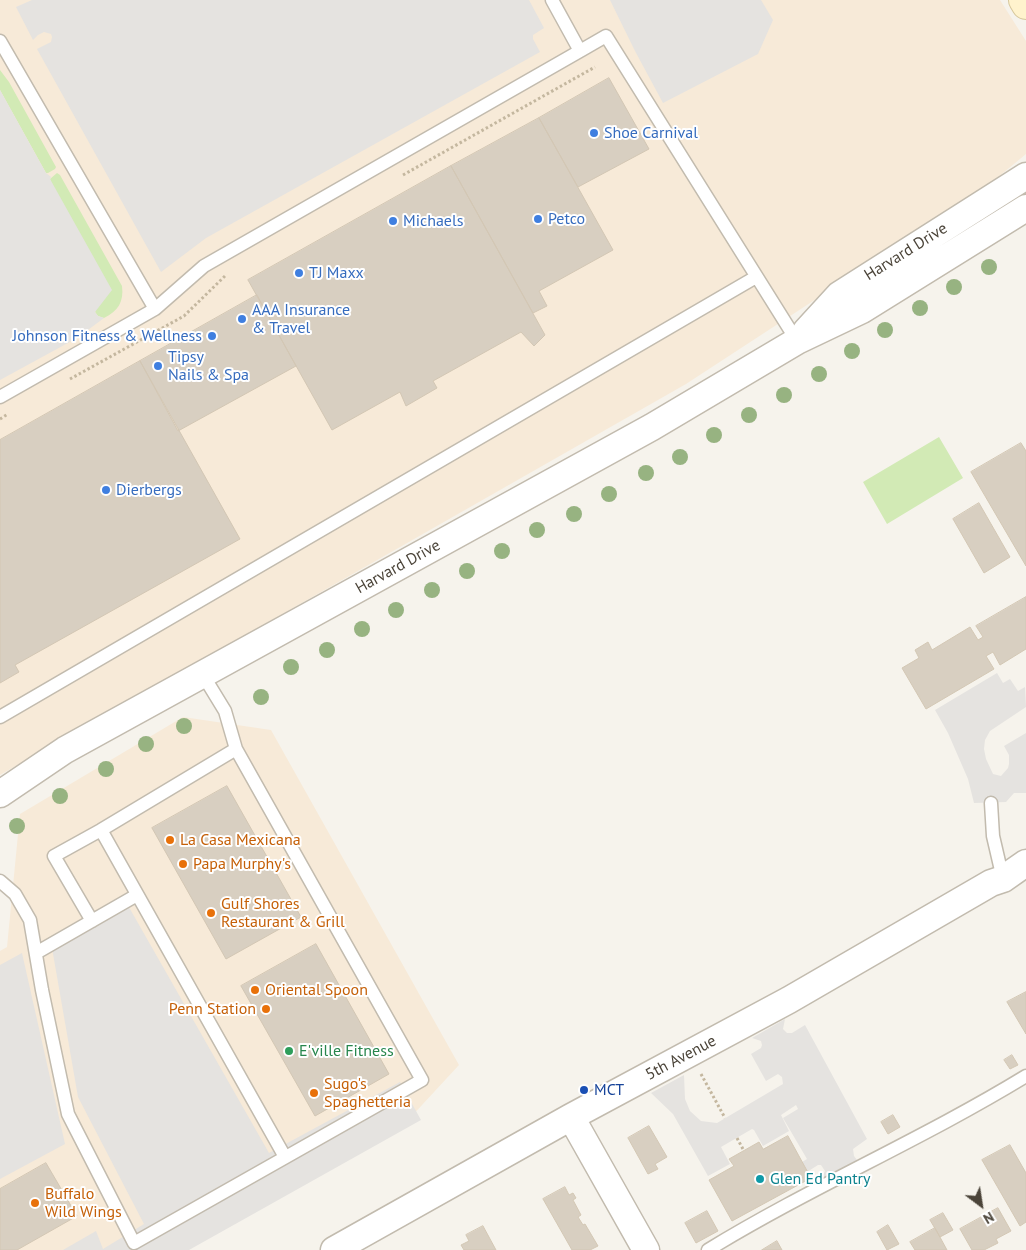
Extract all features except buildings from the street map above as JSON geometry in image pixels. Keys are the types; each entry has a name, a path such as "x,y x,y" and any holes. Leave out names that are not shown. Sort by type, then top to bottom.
{"main road":[{"path":"1023,0 1026,5"}],"street":[{"name":"Harvard Drive","path":"797,341 839,294 1026,176"},
{"name":"Harvard Drive","path":"0,794 65,750 652,427 797,341 862,310 1026,208"},
{"name":"5th Avenue","path":"334,1250 571,1117 789,1000 991,883 1002,879 1026,863"},
{"path":"1002,879 1013,880 1024,886 1026,890"},
{"path":"571,1117 646,1250"}],"lane":[{"path":"552,0 580,51"},
{"path":"0,397 155,309 204,266 606,36 797,341"},
{"path":"0,41 155,309"},
{"path":"0,717 756,276"},
{"path":"0,881 15,894 30,920 42,990 68,1114 128,1247 422,1080 236,749 225,711 203,675"},
{"path":"92,921 54,856 236,749"},
{"path":"991,803 993,836 1002,879"},
{"path":"100,830 285,1158"},
{"path":"36,953 137,894"},
{"path":"708,1250 849,1172 985,1101 1026,1076"}],"path":[{"path":"396,178 595,67"},
{"path":"67,381 184,316 231,270"},
{"path":"0,419 8,414"},
{"path":"700,1072 725,1118"},
{"path":"737,1138 744,1151"}],"shaded area":[{"path":"0,0 1000,0 1026,41 1026,154 980,192 686,384 0,775"},
{"path":"32,0 529,0 544,28 533,35 533,39 540,52 206,238 161,272 37,49 51,42 51,34 44,32 33,40 16,7"},
{"path":"610,0 761,0 773,20 758,54 663,103"},
{"path":"0,90 46,173 51,177 50,179 112,290 95,312 98,316 104,318 77,338 0,380"},
{"path":"997,673 1003,683 1010,679 1018,691 1025,687 1026,707 990,731 985,740 986,759 993,774 1001,776 1009,764 1009,755 1004,746 1026,733 1026,793 1014,793 1006,802 974,803 968,779 948,733 935,710"},
{"path":"183,717 271,730 459,1065 410,1118 173,1250 0,1250 0,951 7,947 20,814"},
{"path":"126,902 269,1153 400,1082 421,1120 189,1250 63,1250 96,1231 103,1249 144,1224 78,1097 52,948"},
{"path":"22,953 65,1144 0,1179 0,965"},
{"path":"785,1019 783,1029 787,1033 792,1033 805,1025 867,1139 853,1149 857,1160 821,1179 825,1171 821,1165 807,1172 802,1162 807,1159 783,1118 798,1109 796,1105 781,1115 789,1131 763,1146 752,1129 721,1147 730,1164 708,1176 673,1114 651,1093 684,1075 685,1099 690,1111 701,1121 717,1123 783,1084 782,1077 778,1074 766,1081 751,1054 761,1048 762,1045 761,1041 752,1038"}],"green space":[{"path":"0,70 9,82 56,167 48,173 46,173 0,90"},
{"path":"57,173 60,175 122,286 122,297 119,305 104,318 98,316 95,312 96,309 50,179"},
{"path":"939,437 963,478 887,524 863,482"}],"place":[{"name":"Shoe Carnival","path":"594,133"},
{"name":"Petco","path":"538,219"},
{"name":"Michaels","path":"393,221"},
{"name":"TJ Maxx","path":"299,273"},
{"name":"AAA Insurance & Travel","path":"242,319"},
{"name":"Johnson Fitness & Wellness","path":"212,336"},
{"name":"Tipsy Nails & Spa","path":"158,366"},
{"name":"Dierbergs","path":"106,490"},
{"name":"La Casa Mexicana","path":"170,840"},
{"name":"Papa Murphy's","path":"183,864"},
{"name":"Gulf Shores Restaurant & Grill","path":"211,913"},
{"name":"Oriental Spoon","path":"255,990"},
{"name":"Penn Station","path":"266,1009"},
{"name":"E'ville Fitness","path":"289,1051"},
{"name":"MCT","path":"584,1090"},
{"name":"Sugo's Spaghetteria","path":"314,1093"},
{"name":"Glen Ed Pantry","path":"760,1179"},
{"name":"Buffalo Wild Wings","path":"35,1203"}]}
